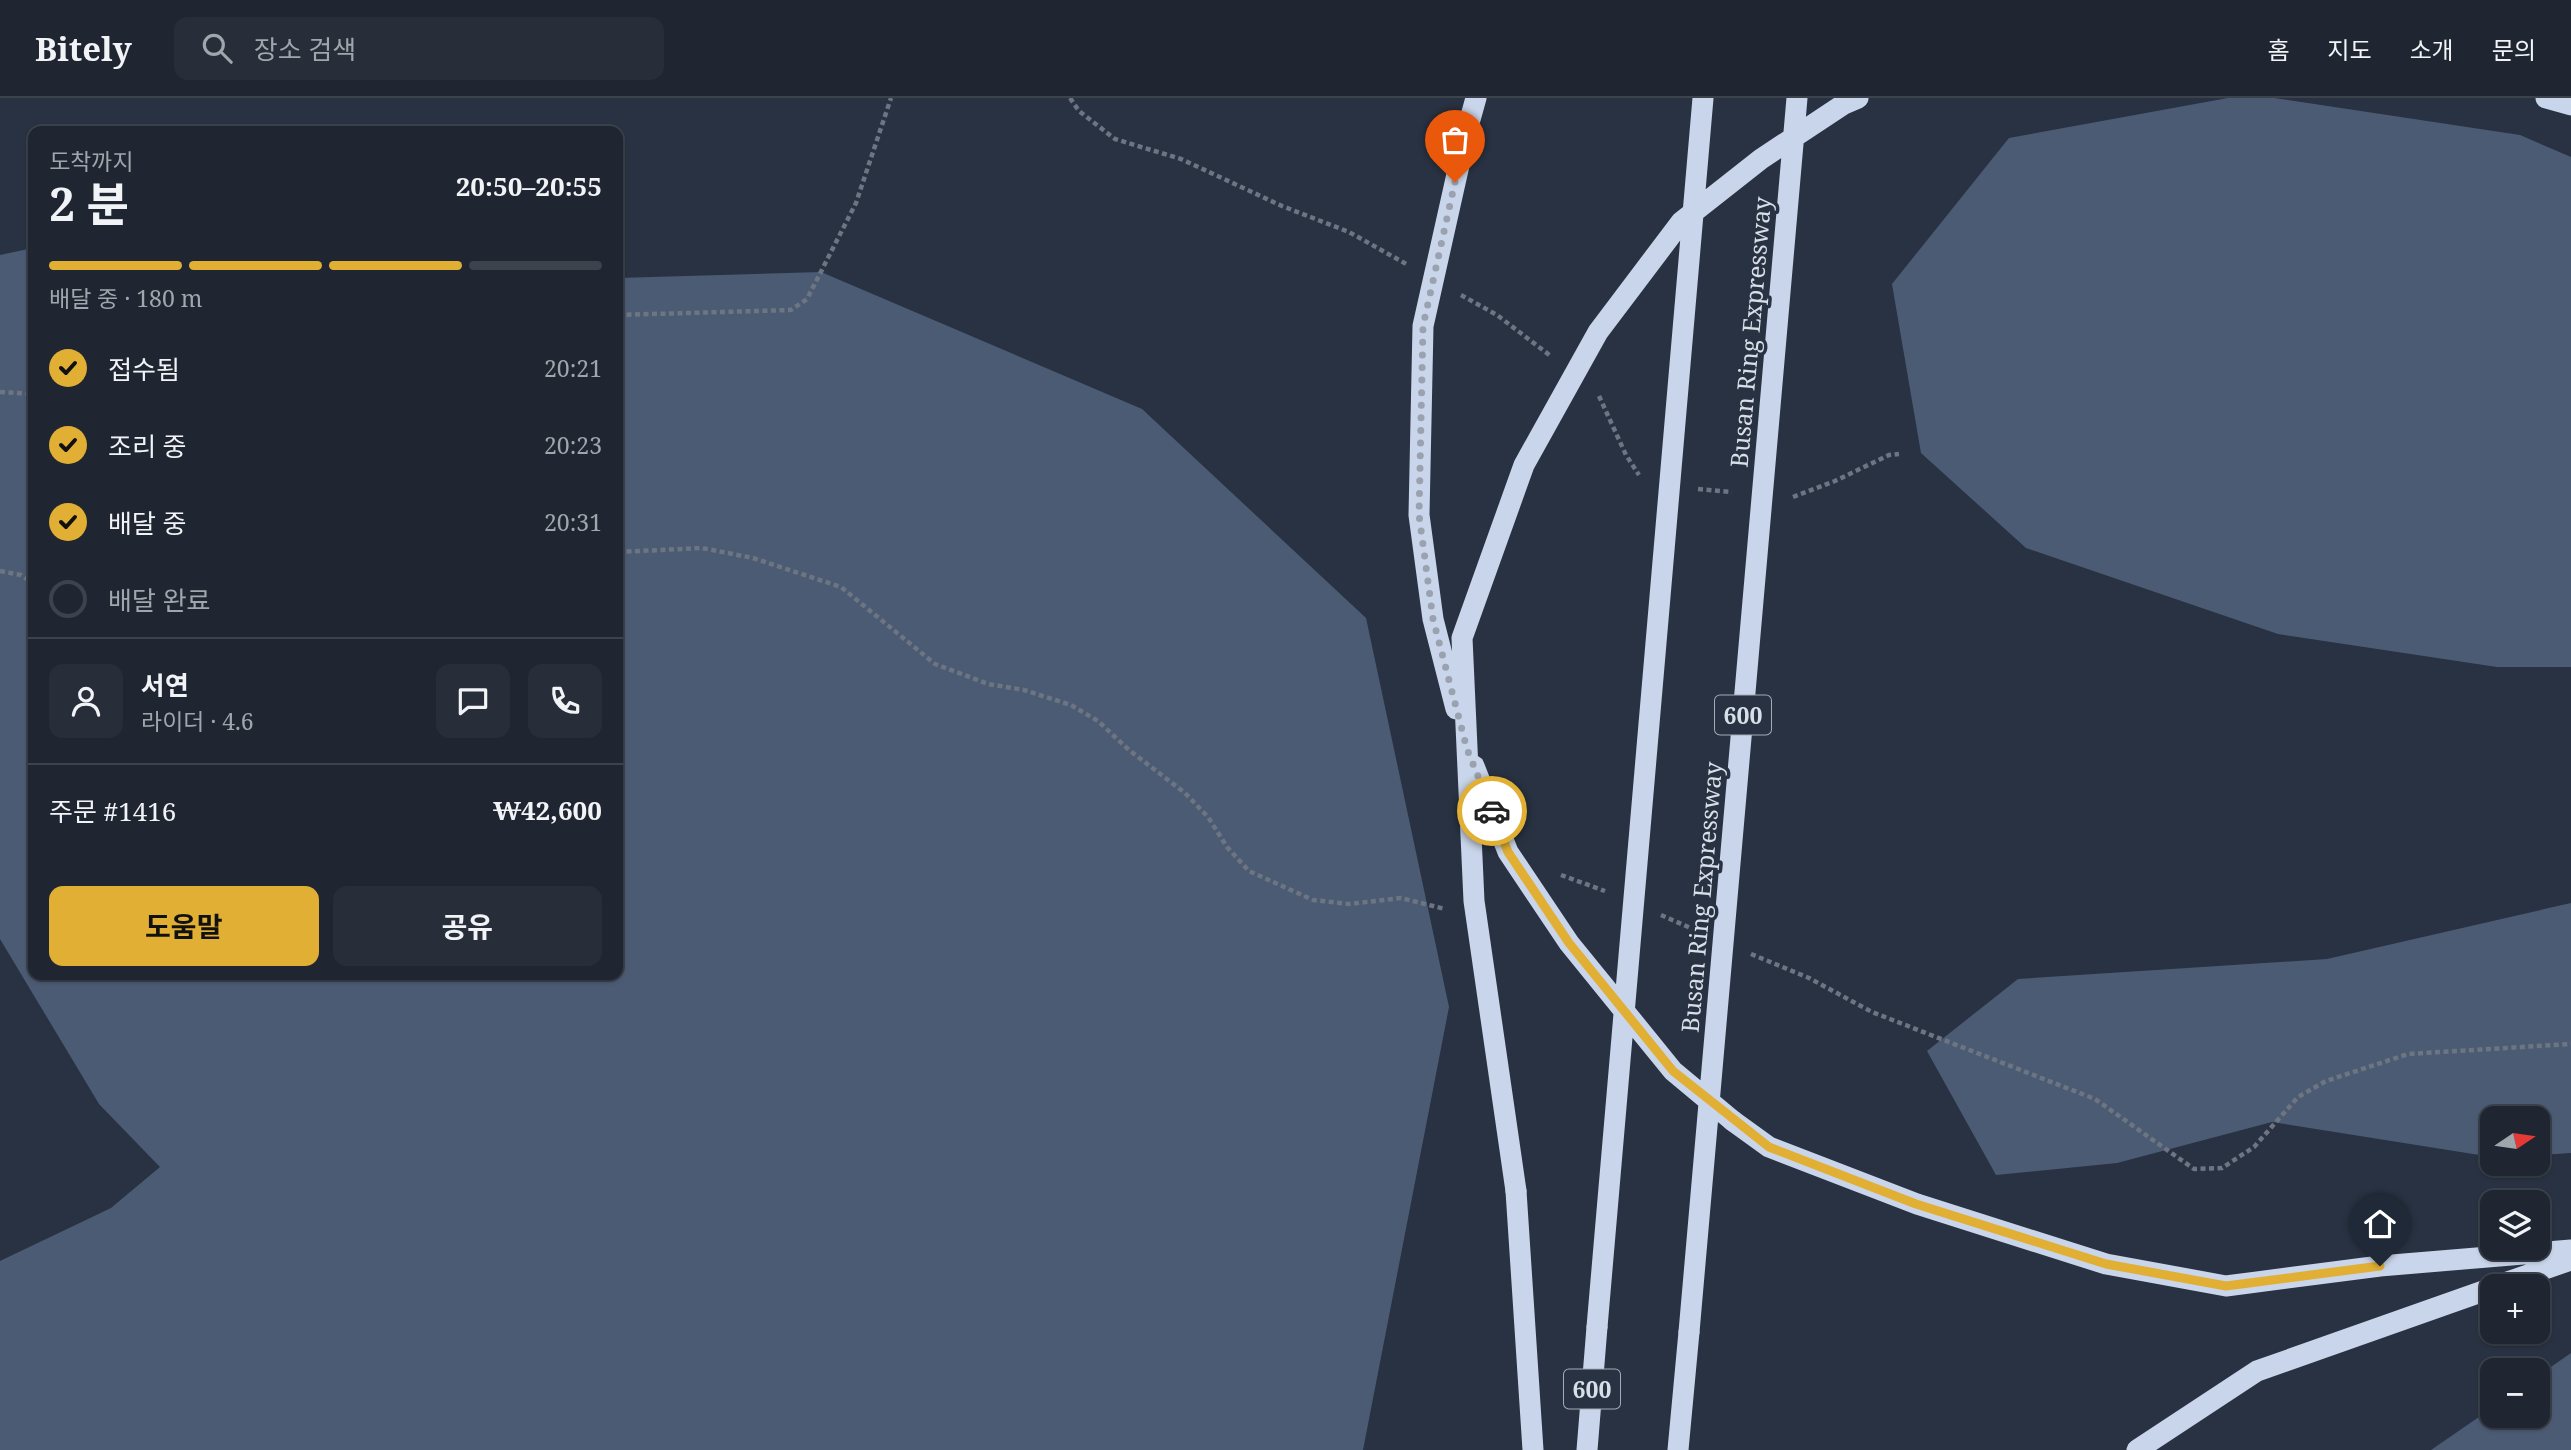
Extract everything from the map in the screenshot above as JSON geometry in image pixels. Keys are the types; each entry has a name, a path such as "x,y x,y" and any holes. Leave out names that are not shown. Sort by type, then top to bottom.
{"highway":[{"path":"1476,98 1423,326 1419,515 1433,619 1467,749 1508,852 1569,943 1673,1071 1769,1147 1916,1204 2106,1264 2226,1286 2380,1266 2571,1250"},
{"name":"600","path":"1587,1450 1703,98"},
{"name":"Busan Ring Expressway","path":"1678,1450 1797,98"},
{"path":"1533,1450 1516,1191 1474,901 1462,638 1524,465 1598,332 1681,222 1761,159 1844,104 1858,98"},
{"path":"2546,98 2571,105"},
{"path":"2530,1274 2571,1259"},
{"path":"2137,1450 2257,1371 2480,1292"}],"path":[{"path":"623,316 791,310 807,299 856,203 891,98"},
{"path":"1070,98 1079,111 1115,139 1181,159 1282,206 1349,232 1417,270"},
{"path":"1451,289 1497,315 1552,357"},
{"path":"1597,391 1626,455 1646,485"},
{"path":"0,392 28,394"},
{"path":"1792,498 1889,455 1899,454"},
{"path":"1686,488 1739,493"},
{"path":"623,552 702,548 753,558 841,587 935,664 988,684 1024,690 1071,705 1098,721 1129,750 1185,793 1208,817 1227,847 1249,871 1313,900 1349,904 1401,898 1453,911"},
{"path":"0,571 21,575 28,580"},
{"path":"1549,870 1612,894"},
{"path":"1649,910 1698,931"},
{"path":"1748,952 1809,978 1872,1012 2095,1099 2194,1168 2222,1168 2254,1147 2298,1097 2326,1082 2408,1054 2571,1044"}],"shaded area":[{"path":"2228,98 2274,98 2520,135 2571,157 2571,667 2497,667 2278,634 2026,548 1921,453 1892,284 2009,138"},
{"path":"28,249 28,980 623,980 623,278 821,272 1142,409 1366,618 1449,1007 1363,1450 0,1450 0,1261 111,1208 160,1167 99,1104 0,939 0,255"},
{"path":"2571,903 2571,1153 2550,1154 2550,1106 2480,1106 2480,1155 2272,1122 2117,1163 1996,1175 1927,1051 2018,979 2327,959"},
{"path":"2571,1353 2571,1450 2431,1450 2480,1416 2480,1428 2550,1428 2550,1368"}],"way so far":[{"path":"1455,182 1423,326 1419,515 1433,619 1467,749 1492,811"}],"route":[{"path":"1492,811 1508,852 1569,943 1673,1071 1769,1147 1916,1204 2106,1264 2226,1286 2380,1266"}]}
